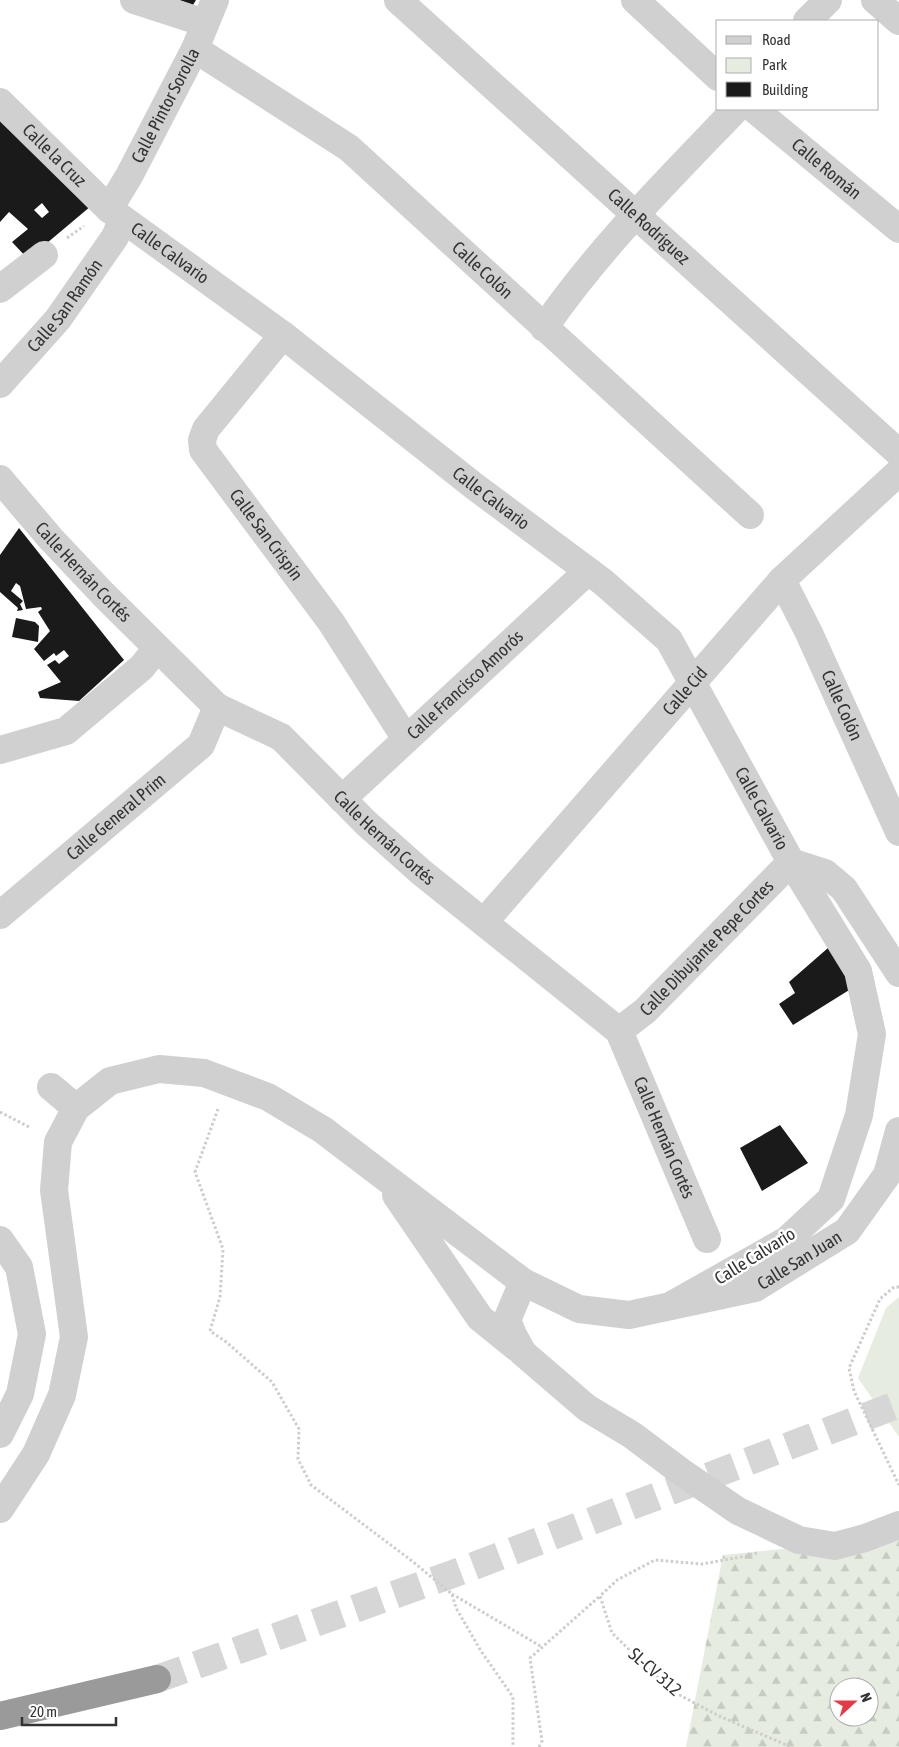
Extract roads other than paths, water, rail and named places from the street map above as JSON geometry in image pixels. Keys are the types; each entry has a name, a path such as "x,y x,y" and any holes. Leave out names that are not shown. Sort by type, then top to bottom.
{"highway":[{"path":"0,1716 157,1678"}],"street":[{"path":"134,0 210,11"},
{"name":"Calle Rodríguez","path":"398,0 899,452"},
{"path":"634,0 716,75"},
{"path":"808,20 828,0"},
{"path":"875,0 899,21"},
{"name":"Calle Pintor Sorolla","path":"116,215 129,176 195,49 210,11"},
{"name":"Calle Colón","path":"195,49 349,148 750,515"},
{"name":"Calle la Cruz","path":"0,102 116,215"},
{"path":"544,328 556,310 635,214 735,110"},
{"name":"Calle Román","path":"755,110 899,229"},
{"name":"Calle Calvario","path":"116,215 283,335 474,486 603,582 669,640 791,862 858,971 872,1034 859,1115 832,1199 787,1240 670,1306"},
{"name":"Calle San Ramón","path":"0,384 58,319 115,237 116,215"},
{"path":"0,289 44,255"},
{"name":"Calle San Crispín","path":"283,335 206,429 202,440 203,450 331,622 406,739"},
{"name":"Calle Cid","path":"484,922 782,580 899,472"},
{"name":"Calle Hernán Cortés","path":"0,479 51,539 156,649 217,707 281,737 366,823 421,872 620,1031 707,1239"},
{"name":"Calle Francisco Amorós","path":"342,799 588,571"},
{"name":"Calle Colón","path":"782,580 812,640 899,832"},
{"path":"0,750 66,731 142,667 156,649"},
{"name":"Calle General Prim","path":"0,915 201,745 217,707"},
{"name":"Calle Calvario","path":"791,862 825,873 844,889 899,973"},
{"name":"Calle Dibujante Pepe Cortes","path":"620,1031 645,1011 791,862"},
{"name":"Calle San Juan","path":"76,1108 110,1081 159,1069 204,1073 226,1081 268,1097 323,1130 523,1282 579,1309 629,1315 755,1288 848,1231 887,1175 899,1131"},
{"path":"0,1509 36,1454 62,1395 74,1337 54,1190 58,1142 76,1108 51,1087"},
{"path":"384,1177 480,1318 587,1408 632,1436 738,1511 799,1540 835,1546 865,1538 899,1525"},
{"path":"0,1240 19,1267 32,1334 20,1394 0,1434"},
{"path":"523,1282 507,1320 523,1353"}],"tunnel":[{"path":"157,1679 450,1575 899,1404"}]}
